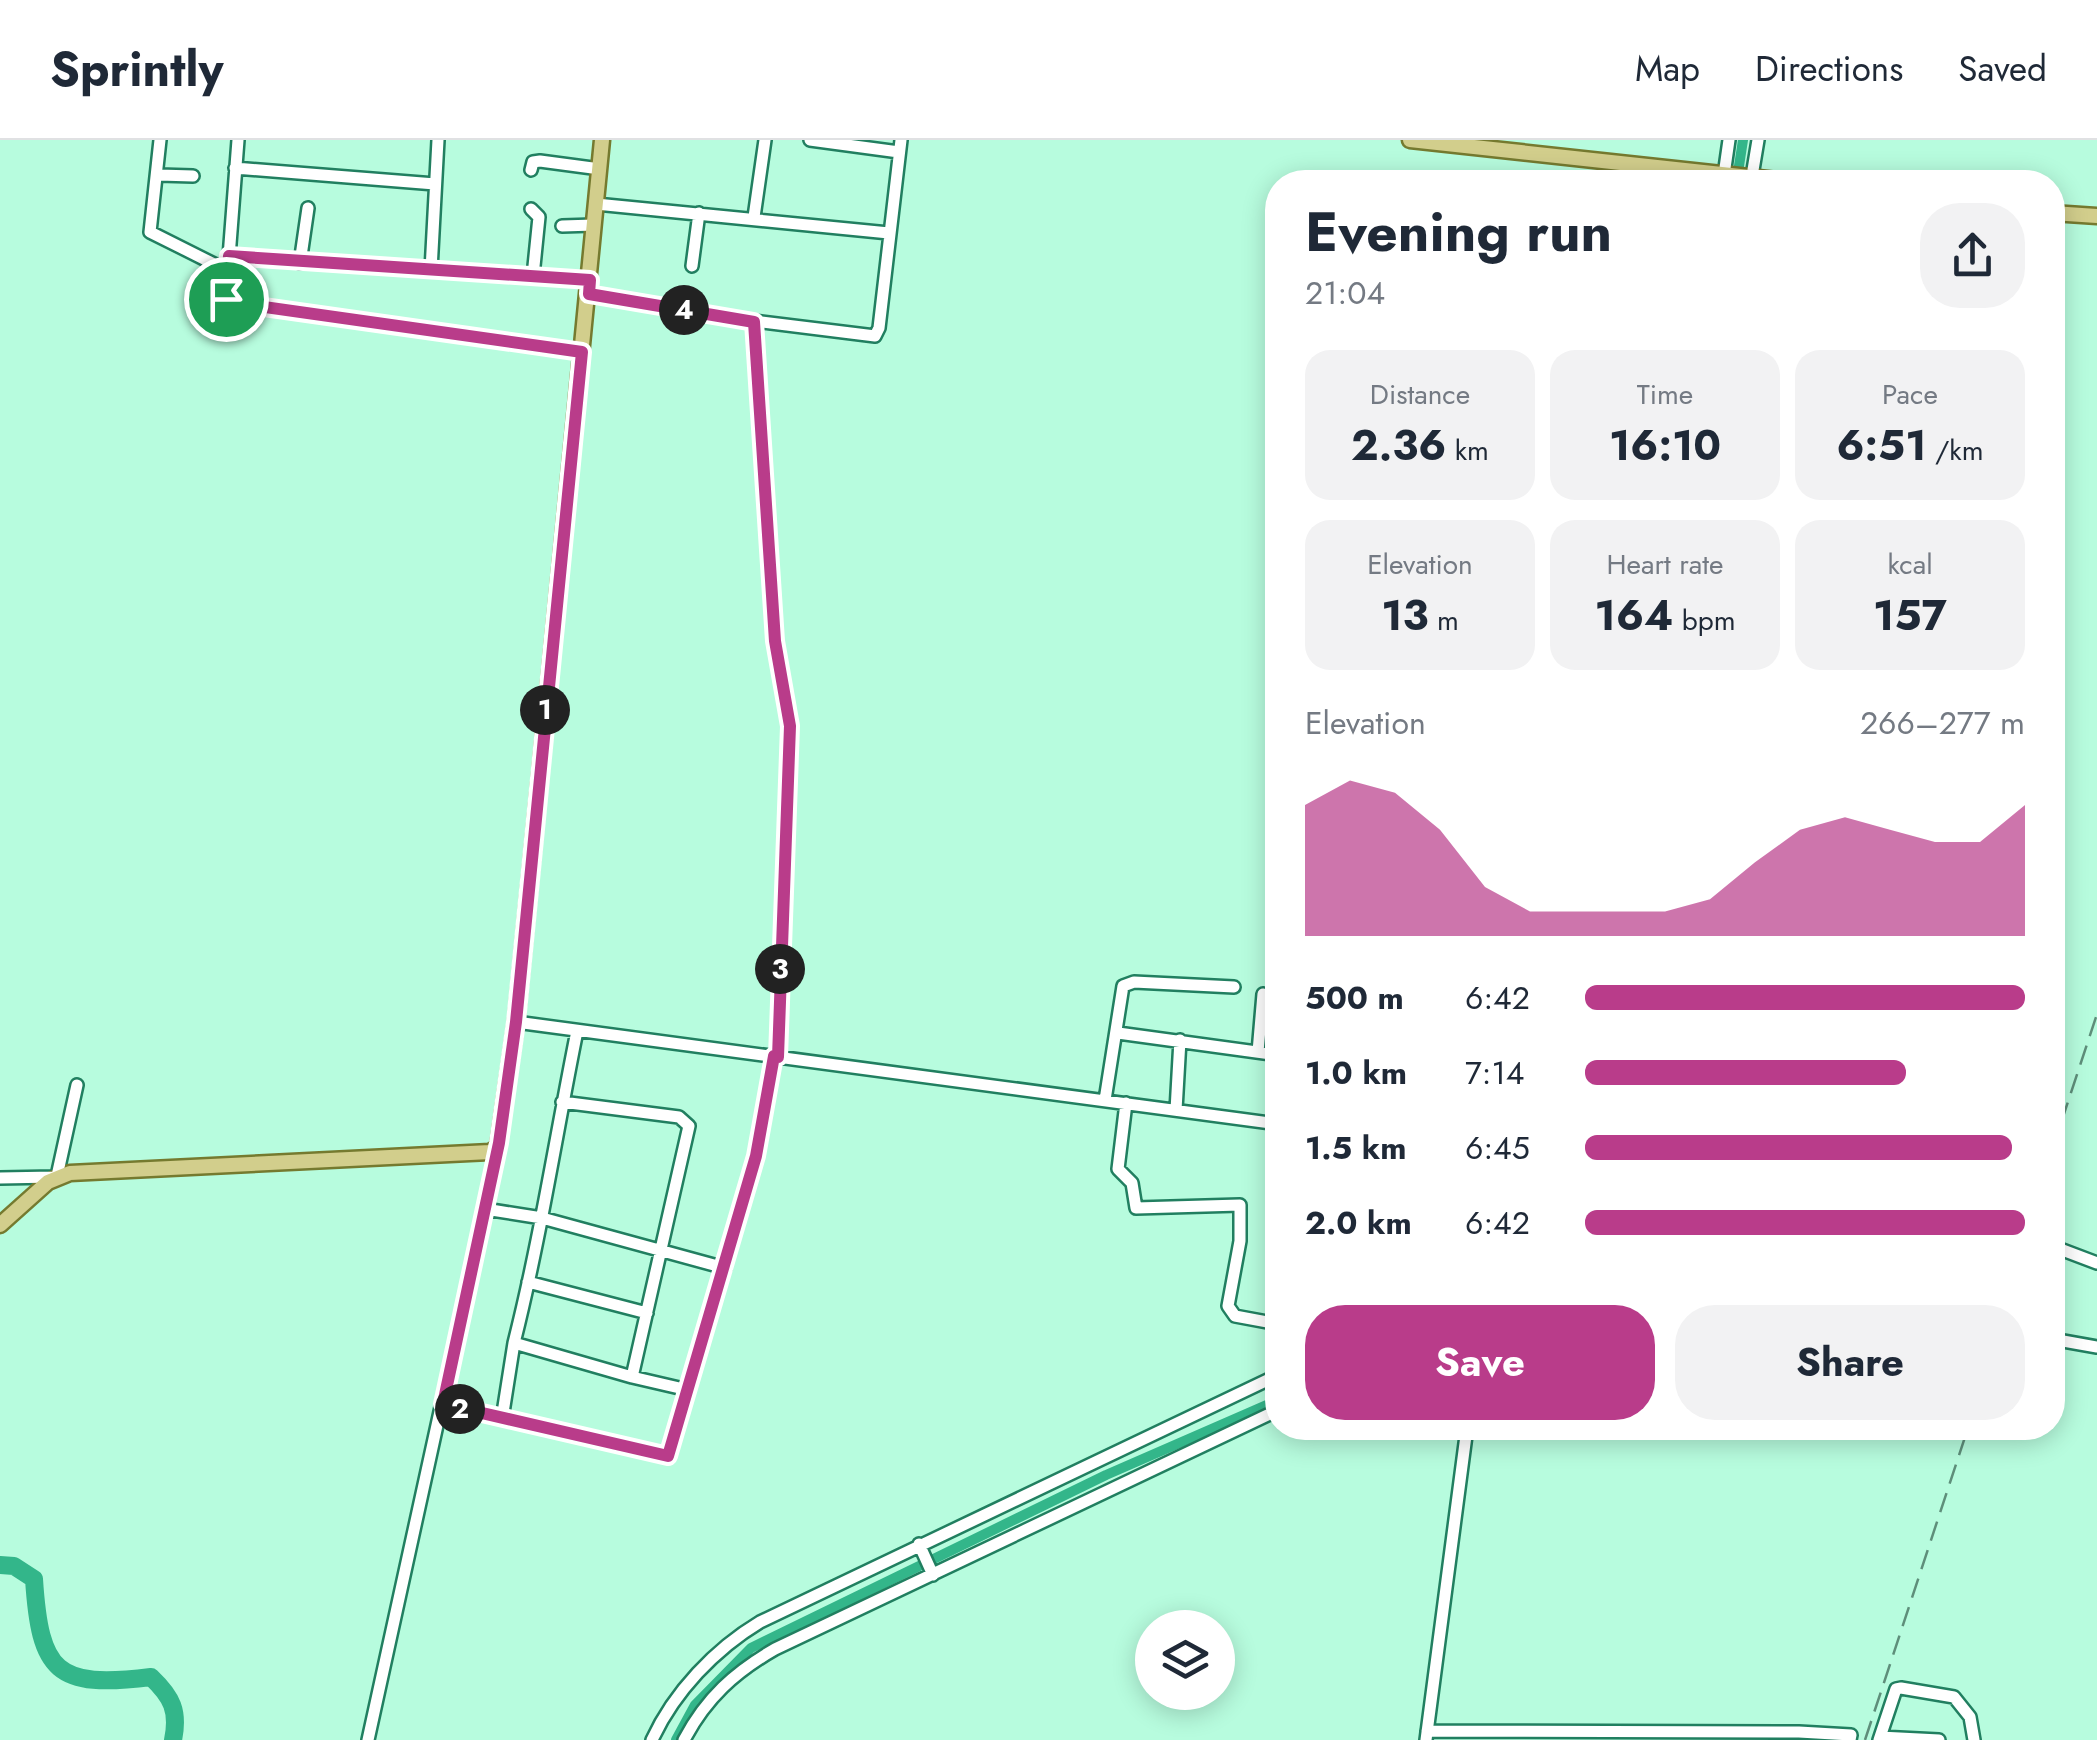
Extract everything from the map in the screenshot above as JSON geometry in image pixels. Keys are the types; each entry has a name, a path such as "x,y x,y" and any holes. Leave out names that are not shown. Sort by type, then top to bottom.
{"main road":[{"path":"0,1225 55,1177 460,1155 498,1147 516,1022 602,140"},
{"path":"1410,140 1672,170"},
{"path":"2065,214 2097,216"}],"street":[{"path":"160,140 150,232 228,271"},
{"path":"238,140 226,296 232,303 582,352"},
{"path":"431,270 438,140"},
{"path":"754,217 765,140"},
{"path":"229,256 534,276 754,322 875,336 880,328 900,146 810,140"},
{"path":"1726,170 1729,140"},
{"path":"1753,170 1758,140"},
{"path":"531,170 533,162 540,160 600,169"},
{"path":"235,168 435,184"},
{"path":"159,176 194,176"},
{"path":"596,204 889,233"},
{"path":"300,263 308,208"},
{"path":"531,210 539,217 534,276"},
{"path":"692,266 699,213"},
{"path":"562,226 594,226"},
{"path":"443,1404 668,1456 725,1268 764,1124 776,1057 790,726 775,641 754,322"},
{"path":"1104,1100 1124,986 1130,983 1234,987"},
{"path":"1258,1052 1263,994"},
{"path":"516,1022 1265,1122"},
{"path":"502,1419 577,1031"},
{"path":"1118,1033 1265,1053"},
{"path":"1176,1110 1180,1040"},
{"path":"0,1178 55,1177 70,1136 77,1085"},
{"path":"562,1102 687,1121 632,1378"},
{"path":"1126,1103 1118,1169 1132,1182 1136,1208 1238,1204 1240,1240 1228,1306 1234,1316 1265,1322"},
{"path":"368,1740 498,1147"},
{"path":"485,1209 542,1218 725,1268"},
{"path":"2065,1251 2097,1263"},
{"path":"528,1282 648,1313"},
{"path":"2065,1341 2097,1347"},
{"path":"514,1343 632,1378 688,1390"},
{"path":"652,1740 662,1719 692,1680 736,1638 1265,1381"},
{"path":"684,1740 712,1696 747,1666 810,1630 1265,1416"},
{"path":"1465,1440 1426,1736 1799,1732 1852,1735 1850,1740"},
{"path":"920,1547 931,1573"},
{"path":"1940,1740 1880,1738 1896,1690 1954,1698 1970,1717 1974,1740"}],"waterway":[{"path":"1738,170 1743,140"},
{"path":"676,1740 695,1705 751,1648 1106,1475 1265,1406"},
{"path":"0,1565 14,1566 34,1579 41,1635 59,1667 74,1676 93,1680 151,1677 172,1705 173,1740"}],"railway":[{"path":"2065,1111 2097,1014"},
{"path":"1865,1740 1964,1440"}],"route":[{"path":"229,256 590,280 589,294 754,322 775,641 790,726 778,1057 774,1056 756,1156 668,1456 443,1404 499,1143 516,1022 582,352 241,305 226,299 229,256"}]}
